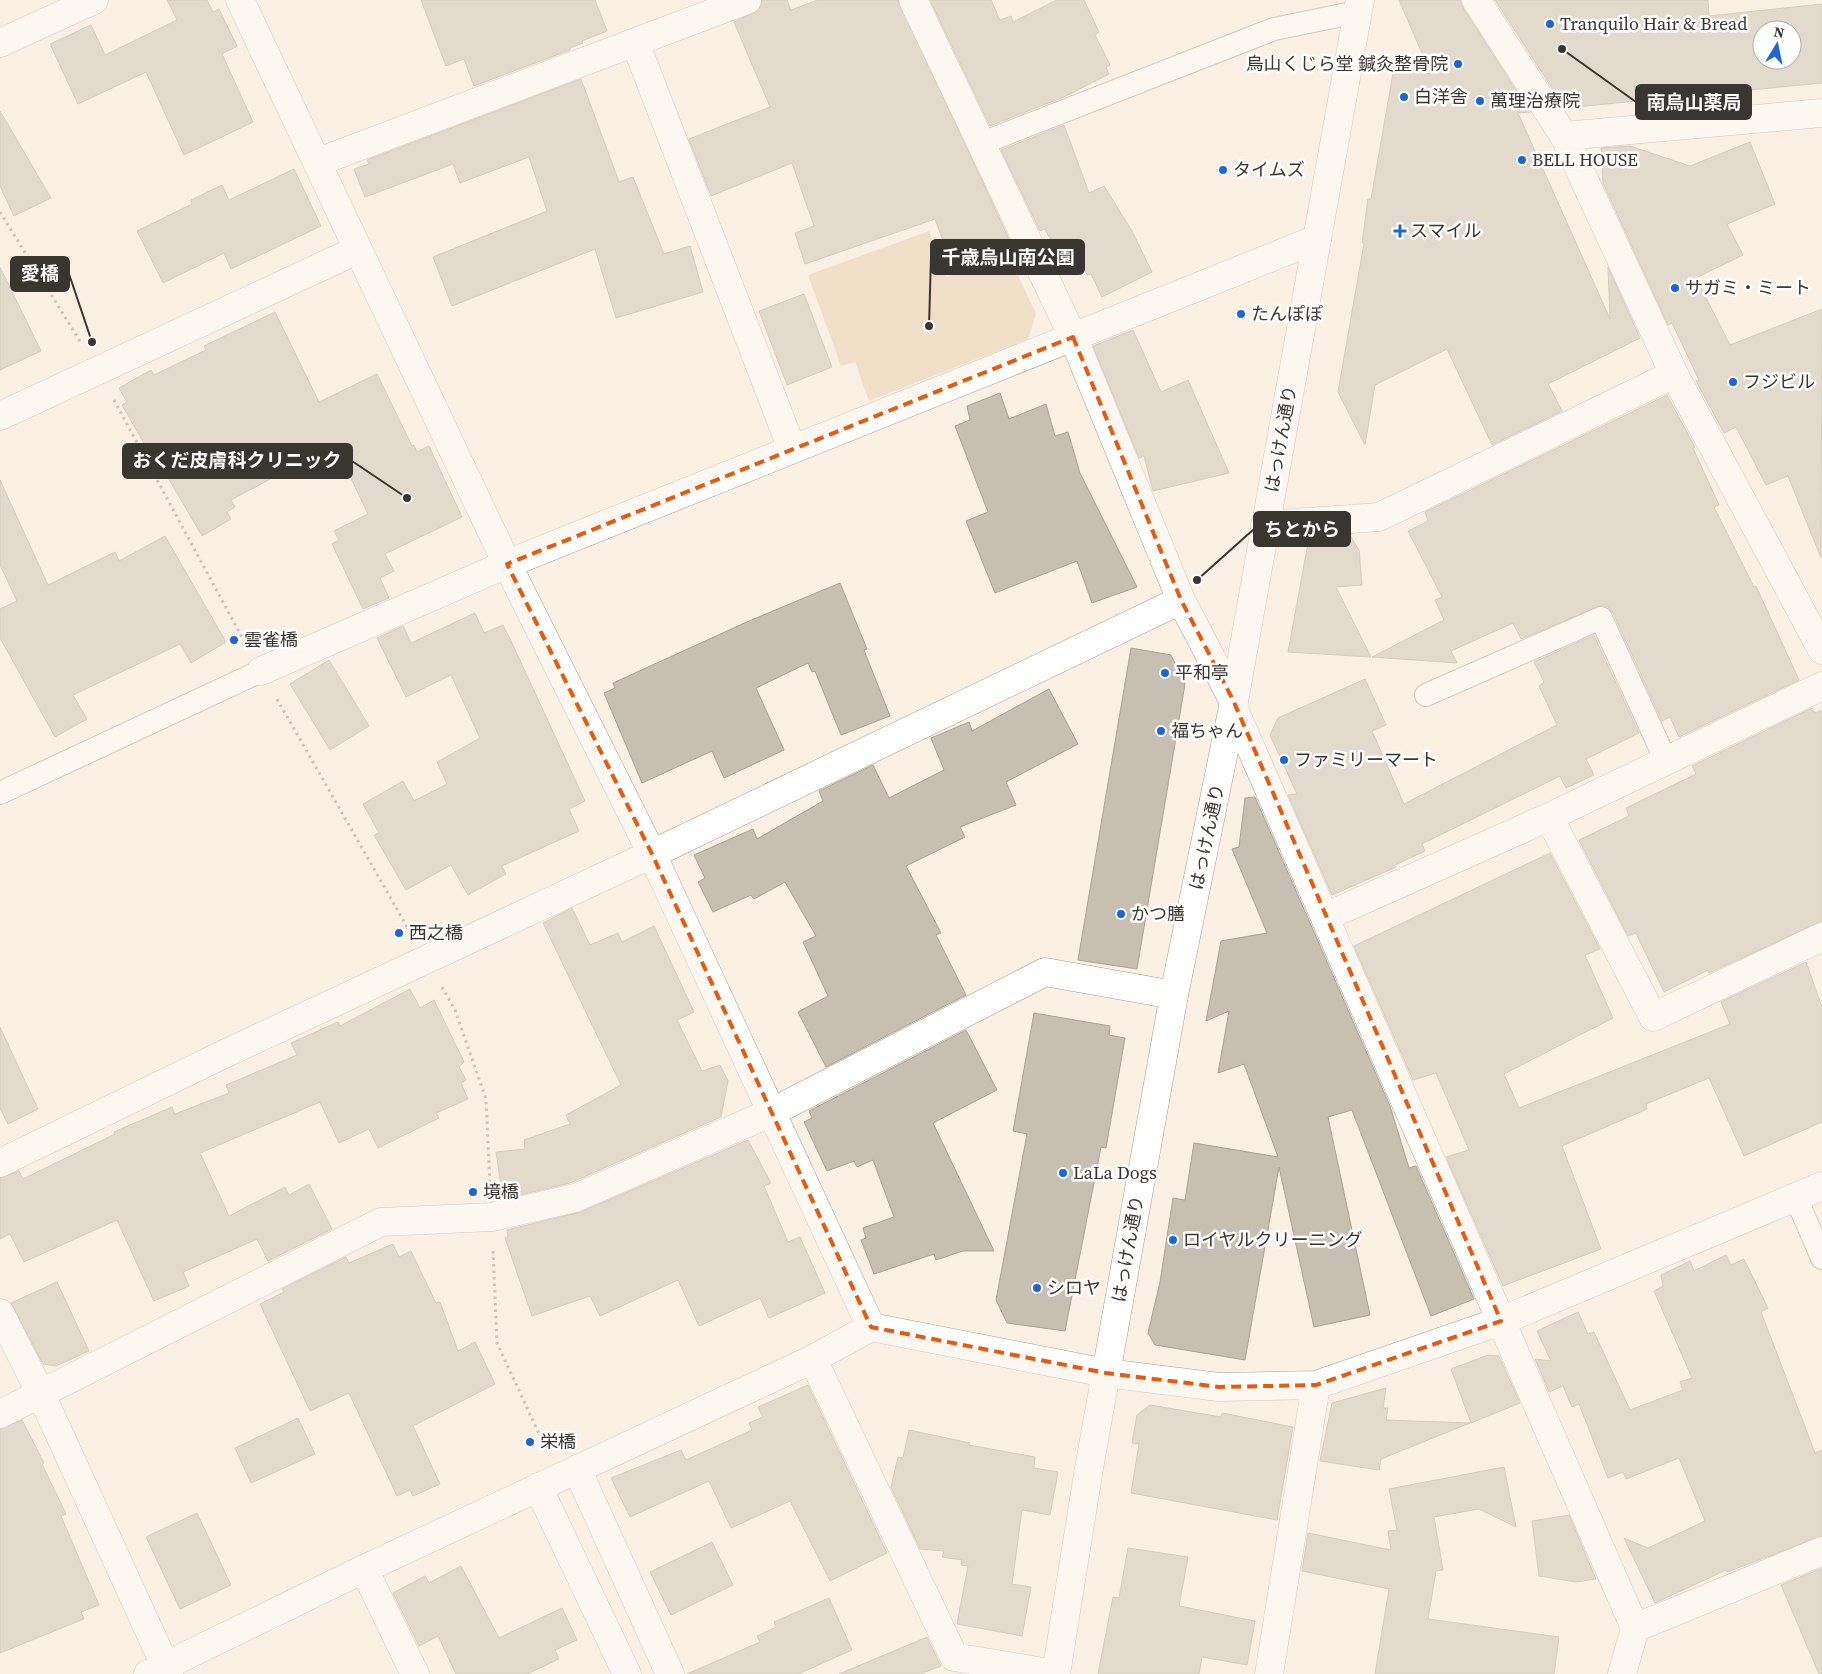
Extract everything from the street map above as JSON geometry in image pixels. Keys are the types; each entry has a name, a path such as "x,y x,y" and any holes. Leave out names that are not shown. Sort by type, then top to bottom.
{"street":[{"path":"0,43 94,0"},
{"path":"240,0 507,564 652,854 770,1113 871,1327"},
{"path":"318,162 747,0"},
{"path":"913,0 1073,337 1181,600 1233,703 1635,1628 1622,1674"},
{"path":"1476,0 1564,136 1674,374 1822,650"},
{"name":"はっけん通り","path":"1056,1674 1106,1373 1174,995 1233,703 1359,6"},
{"path":"635,42 792,450"},
{"path":"1564,136 1822,113"},
{"path":"260,671 507,564 1317,239"},
{"path":"0,416 97,369 357,250"},
{"path":"1265,525 1378,517 1674,374"},
{"path":"0,1163 222,1055 652,854 1181,600"},
{"path":"1325,917 1549,816 1822,686"},
{"path":"1549,816 1653,1017 1822,937"},
{"path":"0,1414 381,1222 492,1218 575,1198 770,1113 1045,972 1174,995"},
{"path":"0,1313 41,1394 161,1671 364,1569 813,1359 871,1327 1106,1373 1219,1388 1316,1385 1501,1321 1822,1186"},
{"path":"813,1359 954,1657 1056,1674"},
{"path":"1269,1674 1316,1385"},
{"path":"558,1478 627,1674"},
{"path":"558,1478 670,1674"},
{"path":"1635,1628 1822,1551"},
{"path":"364,1569 415,1674"}],"lane":[{"path":"980,144 1274,29 1359,6"},
{"path":"1426,695 1601,618 1666,761"},
{"path":"0,793 260,671"},
{"path":"1796,1198 1822,1258"}],"path":[{"path":"0,212 97,369 260,671 455,1010 486,1099 497,1343 558,1478"}],"highlighted area":[{"path":"1073,337 1181,600 1233,700 1501,1321 1316,1385 1219,1387 1106,1373 871,1327 652,854 507,564"}],"shaded area":[{"path":"929,231 946,277 1009,256 1036,314 1028,339 869,401 855,362 841,366 808,275"}],"building":[{"path":"167,0 207,0 213,12 219,9 237,46 222,54 253,122 184,155 146,72 78,104 50,44 91,25 105,55 177,20"},
{"path":"421,0 595,0 607,31 582,41 583,43 570,48 570,50 474,86 464,59 446,66"},
{"path":"762,0 787,0 791,10 818,0 898,0 1010,241 951,263 935,219 805,264 795,233 814,226 792,163 711,196 689,139 770,107 734,22 759,10"},
{"path":"930,0 991,0 1000,20 1011,16 1013,22 1057,0 1084,0 1099,32 1095,35 1110,65 1106,67 1109,74 1064,97 990,126"},
{"path":"1399,0 1460,0 1463,8 1530,112 1518,113 1610,319 1608,267 1640,338 1548,384 1562,411 1492,445 1447,349 1375,385 1365,445 1338,392 1364,243 1362,243 1368,199 1371,199 1394,68 1431,74"},
{"path":"1495,0 1708,0 1709,16 1822,4 1822,83 1565,108"},
{"path":"581,79 619,182 633,177 664,254 690,246 703,292 616,318 595,249 452,306 433,257 547,211 529,157 460,183 453,164 365,197 354,169 369,164 367,160"},
{"path":"0,111 51,198 14,216 0,186"},
{"path":"1064,125 1089,193 1104,186 1132,231 1152,272 1102,297 1091,274 1087,275 1078,257 1073,259 1066,246 1056,251 1045,229 1040,231 1001,150"},
{"path":"1750,142 1775,204 1727,224 1743,255 1696,278 1730,345 1822,309 1821,558 1788,476 1766,485 1736,427 1724,433 1696,381 1699,380 1672,323 1668,325 1603,183 1601,148 1630,146 1690,166"},
{"path":"294,169 321,226 231,269 224,253 163,283 137,231 192,204 191,200 222,185 229,200"},
{"path":"0,267 41,351 0,370"},
{"path":"804,294 832,367 787,385 759,311"},
{"path":"275,312 319,402 377,374 412,446 414,445 417,452 429,446 462,517 385,554 394,571 380,578 389,598 363,609 332,544 339,540 334,531 368,514 338,451 292,471 291,468 231,500 235,507 227,512 231,519 202,536 163,469 160,471 122,405 127,402 119,388 151,370 154,375 206,350 204,346"},
{"path":"1133,330 1161,392 1188,380 1229,473 1153,491 1144,456 1139,458 1093,346"},
{"path":"1000,393 1009,419 1046,404 1055,436 1068,432 1080,473 1137,587 1092,603 1077,561 995,593 966,521 988,512 955,426 970,420 967,406"},
{"path":"1667,395 1695,447 1693,448 1719,505 1714,507 1754,587 1756,586 1799,680 1679,737 1670,717 1662,721 1613,613 1608,607 1602,605 1521,639 1513,623 1451,651 1457,663 1372,657 1444,620 1435,600 1442,597 1408,531 1428,521 1425,512"},
{"path":"0,480 48,585 115,552 119,561 165,536 226,642 191,663 180,644 73,695 87,719 55,737 0,638 0,609 17,601 0,565"},
{"path":"1350,535 1359,550 1362,585 1336,587 1371,657 1288,652 1309,538"},
{"path":"840,583 867,649 864,650 890,716 841,735 815,671 812,672 808,663 756,688 784,750 724,778 712,751 642,783 604,693 615,688 613,683 749,621"},
{"path":"475,613 484,633 503,625 512,643 585,801 569,809 579,831 502,866 506,874 468,895 451,865 406,890 374,835 379,833 363,804 403,781 414,801 447,784 437,762 480,738 451,675 406,697 377,638 403,626 411,643"},
{"path":"1594,635 1639,733 1586,759 1594,775 1566,788 1560,776 1422,844 1425,851 1395,865 1396,867 1332,895 1288,795 1297,794 1270,735 1278,718 1365,679 1386,725 1372,731 1404,804 1557,725 1539,686 1544,682 1534,662"},
{"path":"1131,648 1171,655 1185,684 1137,969 1078,960"},
{"path":"329,660 369,726 330,750 290,684"},
{"path":"1049,689 1078,744 1006,782 1016,805 960,827 965,837 906,866 941,933 936,935 966,995 826,1067 798,1012 828,996 803,942 816,936 785,882 754,899 751,895 713,912 698,882 705,878 694,855 753,829 757,839 823,801 819,791 873,765 889,798 944,770 931,738 969,722 972,731"},
{"path":"1812,708 1815,713 1822,710 1822,921 1709,973 1708,970 1664,992 1636,933 1628,936 1579,840 1629,816 1626,808 1696,774 1692,766"},
{"path":"1255,797 1390,1106 1409,1168 1416,1166 1474,1299 1431,1316 1352,1110 1328,1117 1370,1315 1314,1327 1279,1167 1245,1360 1155,1345 1148,1333 1160,1282 1173,1198 1185,1200 1194,1143 1278,1157 1244,1064 1218,1073 1229,1011 1206,1021 1221,941 1267,933 1232,849 1239,847 1245,798"},
{"path":"1550,853 1600,949 1585,955 1613,1018 1504,1074 1519,1108 1730,1024 1721,1002 1806,962 1822,1007 1822,1122 1744,1156 1709,1078 1646,1104 1647,1109 1562,1146 1601,1249 1503,1286 1446,1157 1469,1150 1436,1073 1413,1080 1354,946"},
{"path":"572,908 590,945 618,933 622,942 654,926 694,1012 677,1020 702,1071 720,1065 728,1081 721,1117 570,1183 503,1199 496,1152 525,1149 524,1140 570,1124 566,1115 621,1085 543,923"},
{"path":"410,989 420,1008 434,1000 464,1062 459,1067 466,1080 461,1083 468,1099 436,1113 439,1118 378,1148 369,1129 339,1143 320,1102 200,1153 229,1216 285,1187 289,1195 309,1184 332,1229 268,1261 257,1239 183,1272 189,1286 154,1301 117,1220 24,1262 10,1234 0,1239 0,1178 19,1171 23,1179 115,1134 114,1132 172,1107 175,1114 229,1093 226,1085 297,1055 291,1043 338,1022 340,1026"},
{"path":"1034,1013 1110,1026 1109,1035 1125,1038 1106,1148 1101,1147 1065,1331 1007,1323 996,1300 1027,1134 1013,1131"},
{"path":"0,1027 38,1109 8,1124 0,1108"},
{"path":"966,1030 997,1090 933,1123 994,1251 963,1251 936,1260 934,1254 874,1274 861,1240 866,1238 863,1228 894,1217 873,1160 857,1167 854,1161 827,1171 804,1122 812,1118 809,1111"},
{"path":"748,1140 771,1183 764,1186 788,1242 800,1237 825,1293 769,1318 760,1298 699,1326 678,1280 600,1316 590,1296 532,1316 505,1238 508,1237 507,1230 581,1212"},
{"path":"393,1244 399,1257 411,1251 436,1303 440,1302 458,1351 475,1342 495,1384 413,1426 440,1484 413,1496 410,1490 397,1496 349,1393 310,1411 260,1304 284,1292 282,1289 346,1257 349,1263"},
{"path":"1726,1255 1731,1265 1744,1259 1768,1308 1761,1312 1815,1453 1822,1450 1822,1536 1727,1572 1726,1570 1655,1603 1624,1538 1648,1548 1705,1521 1679,1458 1626,1479 1623,1472 1608,1478 1579,1404 1572,1407 1563,1386 1549,1392 1535,1359 1551,1361 1537,1331 1578,1312 1588,1334 1594,1332 1630,1410 1683,1390 1680,1382 1692,1378 1654,1291 1663,1286 1661,1275 1690,1261 1694,1271"},
{"path":"57,1282 89,1351 56,1366 43,1364 11,1303"},
{"path":"1488,1355 1499,1356 1520,1403 1471,1423 1451,1369"},
{"path":"808,1385 887,1553 830,1581 790,1501 731,1528 709,1481 630,1517 611,1478 681,1450 686,1460 752,1430 749,1423 763,1417 758,1407"},
{"path":"1386,1388 1383,1408 1388,1408 1386,1420 1470,1423 1381,1459 1379,1470 1320,1461 1332,1403"},
{"path":"1150,1405 1221,1417 1222,1413 1293,1427 1277,1520 1131,1493 1139,1444 1132,1443 1137,1415"},
{"path":"298,1418 315,1454 251,1483 235,1448"},
{"path":"22,1420 44,1463 42,1464 66,1514 61,1516 99,1605 81,1612 84,1619 0,1653 0,1429"},
{"path":"909,1430 970,1443 969,1445 1035,1457 1034,1468 1058,1472 1050,1515 1022,1510 1012,1584 1031,1587 1022,1636 957,1624 968,1566 961,1565 962,1560 942,1557 944,1551 920,1549 891,1487 898,1457 903,1458"},
{"path":"1504,1467 1516,1527 1479,1509 1434,1517 1443,1570 1436,1571 1428,1619 1559,1637 1554,1674 1375,1674 1389,1589 1302,1571 1308,1533 1391,1550 1388,1531 1397,1530 1389,1489"},
{"path":"197,1513 231,1585 180,1609 146,1537"},
{"path":"1569,1515 1596,1579 1576,1582 1539,1576 1532,1521"},
{"path":"712,1542 733,1585 671,1615 650,1572"},
{"path":"1128,1548 1188,1557 1179,1606 1255,1621 1247,1665 1202,1657 1199,1674 1098,1674 1113,1597 1119,1598"},
{"path":"461,1566 499,1638 562,1608 577,1640 555,1650 559,1659 527,1674 456,1674 438,1636 419,1646 393,1593 425,1576 429,1583"},
{"path":"1822,1568 1822,1674 1819,1674 1781,1585"},
{"path":"829,1598 852,1650 798,1674 687,1674 760,1642 757,1636 776,1627 774,1622"},
{"path":"927,1637 941,1666 920,1674 839,1674"}],"place":[{"name":"Tranquilo Hair & Bread","path":"1550,24"},
{"name":"南烏山薬局","path":"1562,49"},
{"name":"烏山くじら堂 鍼灸整骨院","path":"1458,64"},
{"name":"白洋舎","path":"1404,97"},
{"name":"萬理治療院","path":"1480,101"},
{"name":"BELL HOUSE","path":"1522,160"},
{"name":"タイムズ","path":"1223,170"},
{"name":"スマイル","path":"1400,231"},
{"name":"サガミ・ミート","path":"1675,288"},
{"name":"たんぽぽ","path":"1241,314"},
{"name":"千歳烏山南公園","path":"929,326"},
{"name":"愛橋","path":"92,342"},
{"name":"フジビル","path":"1733,382"},
{"name":"おくだ皮膚科クリニック","path":"407,498"},
{"name":"ちとから","path":"1197,580"},
{"name":"雲雀橋","path":"234,640"},
{"name":"平和亭","path":"1165,673"},
{"name":"福ちゃん","path":"1161,731"},
{"name":"ファミリーマート","path":"1284,760"},
{"name":"かつ膳","path":"1121,914"},
{"name":"西之橋","path":"399,933"},
{"name":"LaLa Dogs","path":"1063,1173"},
{"name":"境橋","path":"473,1192"},
{"name":"ロイヤルクリーニング","path":"1173,1240"},
{"name":"シロヤ","path":"1037,1288"},
{"name":"栄橋","path":"530,1442"}]}
